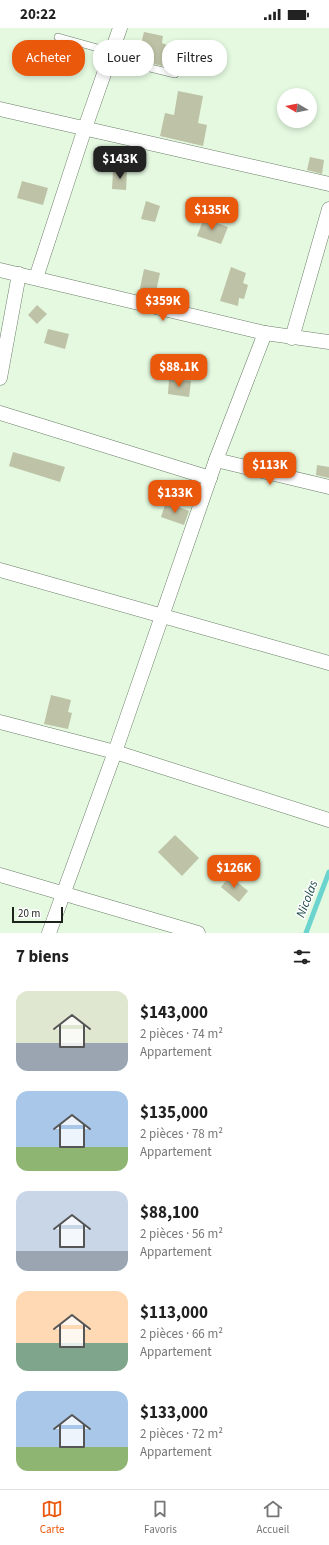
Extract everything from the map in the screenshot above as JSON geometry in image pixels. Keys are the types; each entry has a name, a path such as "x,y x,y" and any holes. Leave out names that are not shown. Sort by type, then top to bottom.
{"street":[{"path":"116,40 120,28"},
{"path":"36,278 104,76"},
{"path":"0,109 329,184"},
{"path":"292,338 329,209"},
{"path":"0,270 265,333 329,342"},
{"path":"0,378 19,274"},
{"path":"49,933 115,752 216,460 265,333"},
{"path":"0,413 210,478"},
{"path":"216,460 329,487"},
{"path":"0,570 329,663"},
{"path":"0,722 115,752 329,820"},
{"path":"0,875 198,933"}],"lane":[{"path":"58,37 93,49"}],"building":[{"path":"144,32 163,36 162,66 154,64 154,40 142,40"},
{"path":"178,91 203,96 198,123 207,125 203,146 160,136 165,113 174,115"},
{"path":"310,157 324,160 322,174 307,170"},
{"path":"113,171 127,172 126,190 112,189"},
{"path":"22,181 48,188 43,205 17,198"},
{"path":"146,201 160,206 155,222 141,219"},
{"path":"204,218 228,227 221,244 197,236"},
{"path":"231,267 246,273 243,283 248,285 244,299 239,298 238,306 220,301"},
{"path":"144,269 160,273 155,296 139,293"},
{"path":"37,305 47,314 37,324 28,315"},
{"path":"48,329 69,334 65,349 44,343"},
{"path":"169,379 191,381 189,397 168,394"},
{"path":"13,452 65,467 60,482 9,466"},
{"path":"317,465 329,467 329,478 316,475"},
{"path":"166,502 189,511 184,525 161,517"},
{"path":"51,695 71,700 68,712 72,713 68,729 44,724"},
{"path":"175,835 199,858 182,876 158,852"},
{"path":"230,876 248,891 239,902 221,887"}],"waterway":[{"name":"Nicolas","path":"306,933 329,872"}]}
